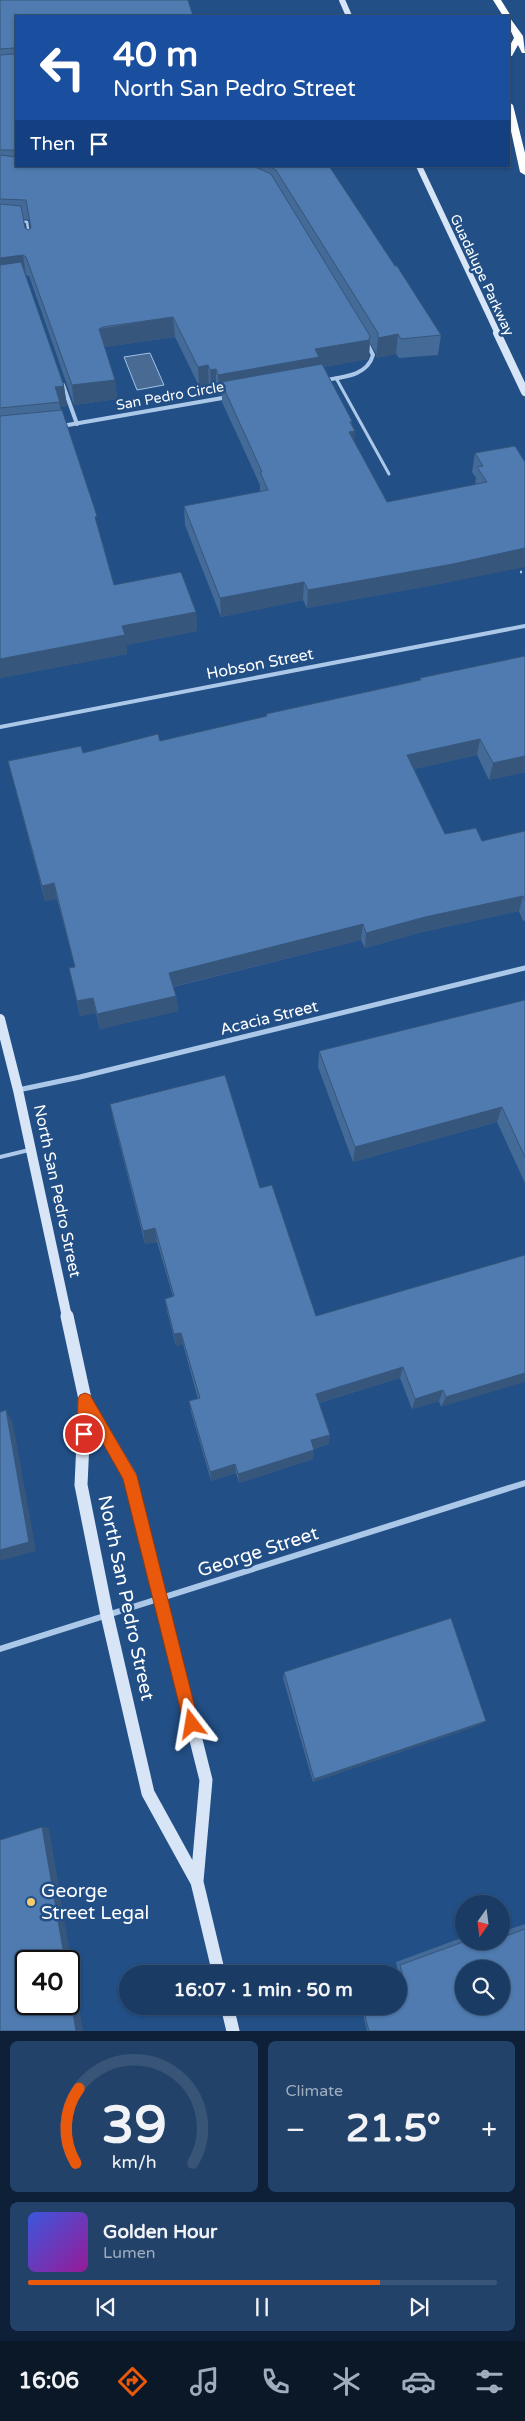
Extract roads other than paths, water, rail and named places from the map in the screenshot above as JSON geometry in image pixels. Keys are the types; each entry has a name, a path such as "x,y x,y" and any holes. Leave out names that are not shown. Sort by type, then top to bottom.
{"highway":[{"path":"497,0 506,15"},
{"path":"510,22 525,51"},
{"path":"510,52 519,36"},
{"path":"510,109 525,172"}],"street":[{"path":"342,0 349,15"},
{"name":"Guadalupe Parkway","path":"419,167 525,392"},
{"path":"317,381 360,372 370,364 372,351 361,334"},
{"path":"61,381 77,424"},
{"name":"San Pedro Circle","path":"57,426 230,397"},
{"name":"Hobson Street","path":"0,727 525,626"},
{"name":"Acacia Street","path":"18,1090 99,1073 525,968"},
{"name":"North San Pedro Street","path":"0,1019 18,1090 85,1399 81,1485 107,1616 148,1793 196,1882 217,1965"},
{"name":"North San Pedro Street","path":"85,1399 130,1476 159,1600 206,1780 196,1882"},
{"name":"George Street","path":"0,1649 525,1483"},
{"path":"229,2015 233,2031"}],"lane":[{"path":"18,221 27,222 30,239"},
{"path":"336,378 389,474"},
{"path":"0,1157 30,1150"}],"water":[{"path":"150,353 164,385 137,390 124,357"}],"place":[{"name":"George Street Legal","path":"31,1902"}]}
